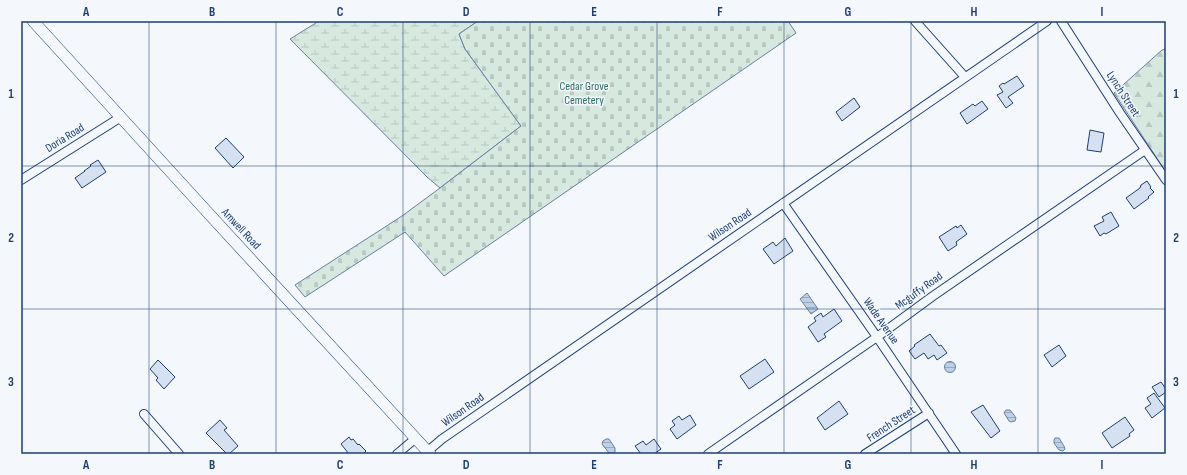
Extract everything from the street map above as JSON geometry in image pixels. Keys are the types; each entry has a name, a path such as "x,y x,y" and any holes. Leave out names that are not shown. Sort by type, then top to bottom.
{"main road":[{"name":"Amwell Road","path":"33,21 429,453"}],"street":[{"path":"915,21 965,77"},
{"name":"Wilson Road","path":"429,453 442,439 1047,21"},
{"name":"Lynch Street","path":"1061,21 1120,113 1166,180"},
{"name":"Doria Road","path":"21,180 121,117"},
{"name":"Mcguffy Road","path":"708,454 877,337 933,296 1145,150"},
{"name":"Wade Avenue","path":"783,203 877,337 956,454"},
{"name":"French Street","path":"865,454 929,413"},
{"path":"144,414 179,454"},
{"path":"397,454 416,438"}],"green space":[{"path":"319,21 478,21 459,34 465,49 521,126 440,188 427,177 290,39"},
{"name":"Cedar Grove Cemetery","path":"478,21 788,21 796,33 444,276 405,232 305,297 295,285 402,216 521,126 465,49 459,34"},
{"path":"1166,49 1166,172 1114,93 1162,50"}],"water":[{"path":"807,293 818,309 811,314 800,299"},
{"path":"948,362 952,362 954,363 954,371 948,372 945,369 945,365"},
{"path":"1006,410 1010,410 1016,418 1015,421 1009,421 1004,413"},
{"path":"1055,438 1059,438 1064,446 1065,449 1063,451 1059,450 1054,443"},
{"path":"606,439 609,439 615,448 615,452 612,454 609,453 602,444"}],"building":[{"path":"1017,76 1024,86 1008,97 1013,103 1006,108 997,95 1003,92 999,86"},
{"path":"854,98 860,107 842,121 836,112"},
{"path":"982,101 988,109 967,124 960,113 973,104 975,106"},
{"path":"1090,130 1104,133 1101,152 1087,150"},
{"path":"226,138 244,157 233,168 215,148"},
{"path":"98,160 106,172 82,188 75,178"},
{"path":"1147,181 1151,187 1150,188 1154,192 1148,197 1149,198 1134,209 1126,198"},
{"path":"1111,212 1119,226 1100,236 1094,226 1104,221 1102,217"},
{"path":"961,225 967,234 956,242 957,245 948,251 939,237 956,226 957,228"},
{"path":"785,238 793,251 774,264 763,249 773,242 776,246"},
{"path":"834,309 842,321 824,334 826,337 818,342 808,327 816,321 814,318 821,313 823,317"},
{"path":"930,334 939,346 941,345 947,353 937,360 934,355 928,359 924,353 915,359 909,351 915,346 914,345"},
{"path":"1059,345 1066,356 1052,367 1044,355"},
{"path":"765,359 774,372 749,389 740,376"},
{"path":"158,360 175,377 164,389 156,380 158,378 150,369"},
{"path":"1161,382 1166,389 1166,392 1159,397 1152,387"},
{"path":"1154,393 1165,408 1152,418 1145,408 1151,404 1147,398"},
{"path":"839,401 848,414 825,430 817,418"},
{"path":"983,405 1000,431 991,438 971,412"},
{"path":"690,415 696,425 677,439 670,429 675,425 672,421 679,416 682,420"},
{"path":"1125,417 1134,430 1129,434 1130,436 1112,448 1102,433"},
{"path":"220,420 227,428 224,430 238,446 229,454 227,454 206,433"},
{"path":"349,437 366,451 363,454 349,454 341,444"},
{"path":"654,439 661,449 654,454 641,454 635,446 643,441 646,445"}]}
